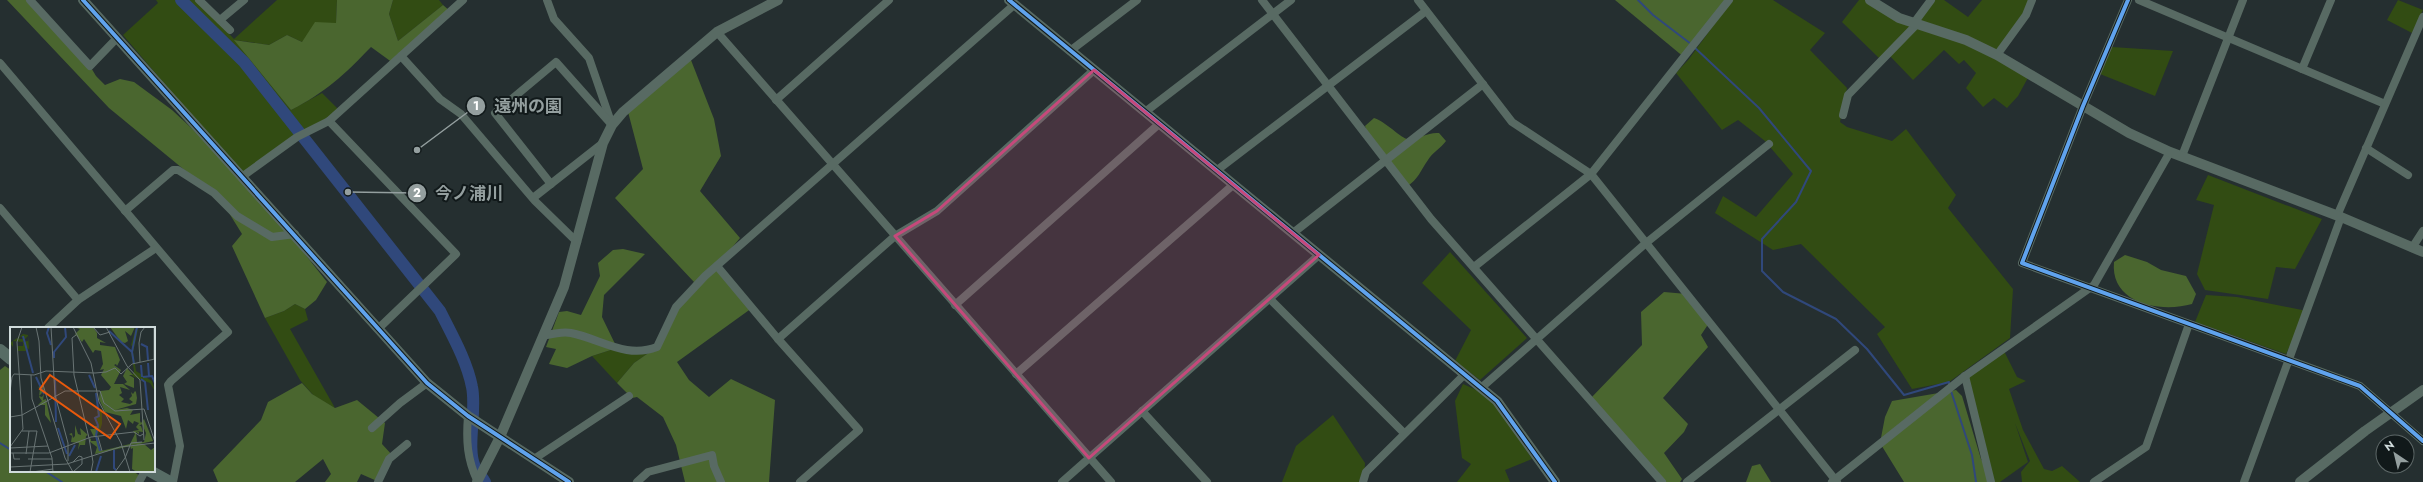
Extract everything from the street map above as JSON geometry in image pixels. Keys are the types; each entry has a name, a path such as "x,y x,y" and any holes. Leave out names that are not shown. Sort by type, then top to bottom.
{"main road":[{"path":"0,350 10,358"},
{"path":"152,472 170,482"}],"street":[{"path":"30,0 90,66 117,38"},
{"path":"83,0 243,176 427,383 468,416 569,482"},
{"path":"199,0 230,30"},
{"path":"220,20 244,0"},
{"path":"243,176 297,137 329,121 462,0"},
{"path":"547,0 554,19 590,58 598,90 612,125"},
{"path":"477,482 500,437 564,287 603,143 612,125 623,112 717,32 778,0"},
{"path":"776,100 889,0"},
{"path":"1070,51 1137,0"},
{"path":"1262,0 1422,208 1662,482"},
{"path":"1145,112 1291,0"},
{"path":"1418,0 1512,122 1591,174 1835,481 1965,376 2089,288 2101,276 2170,152"},
{"path":"1474,267 1591,174 1729,0"},
{"path":"1870,0 1900,18 1966,40 1997,55 2129,133 2170,152 2339,216 2423,252"},
{"path":"1843,115 1848,94 1916,23 1932,0"},
{"path":"1997,55 2026,14 2032,0"},
{"path":"2128,0 2083,106 2022,263 2360,386 2423,441"},
{"path":"2138,0 2384,104"},
{"path":"2182,156 2243,0"},
{"path":"2302,69 2332,0"},
{"path":"543,336 570,333 630,351 647,351 657,347 676,307 717,266 833,165 1011,3 1497,401 1555,482"},
{"path":"1216,171 1426,11"},
{"path":"2244,482 2289,360 2339,216 2384,104 2423,18"},
{"path":"717,32 1110,482"},
{"path":"401,56 440,99 461,114 533,198 577,242"},
{"path":"551,184 495,113 556,62 612,125"},
{"path":"2,69 228,332 168,385 180,446 173,482"},
{"path":"778,339 895,236 936,210 1094,70"},
{"path":"1293,233 1483,84"},
{"path":"329,121 456,254 379,328"},
{"path":"956,305 1160,124"},
{"path":"533,198 603,143"},
{"path":"1481,388 1646,243 1769,144"},
{"path":"2366,148 2408,175"},
{"path":"125,211 173,170 178,170 214,193 237,216 272,236 295,234"},
{"path":"1016,374 1233,185"},
{"path":"0,208 78,300"},
{"path":"2412,248 2423,231"},
{"path":"49,327 78,300 156,248"},
{"path":"1062,482 1319,255"},
{"path":"717,266 778,339 859,430 800,482"},
{"path":"1270,299 1404,433"},
{"path":"2094,482 2146,447 2189,324"},
{"path":"1686,482 1855,350"},
{"path":"1363,482 1366,472 1464,375"},
{"path":"1965,376 1991,482"},
{"path":"372,428 400,403 427,383"},
{"path":"2300,482 2365,431 2392,414 2423,390"},
{"path":"534,459 629,396"},
{"path":"1142,411 1207,482"},
{"path":"468,416 467,447 477,482"},
{"path":"378,482 389,459 407,444"},
{"path":"637,482 648,472 712,454 714,466 721,482"},
{"path":"139,482 144,472"}],"highlighted area":[{"path":"1094,70 1319,255 1089,458 895,236 937,211"}],"green space":[{"path":"7,0 28,0 90,66 96,76 105,85 120,79 134,82 172,110 243,176 327,282 316,300 305,309 295,304 284,311 265,318 232,246 242,234 221,200 109,108"},
{"path":"156,0 197,0 234,39 277,0 337,0 336,24 302,42 287,35 269,45 235,40 291,110 322,93 340,111 243,176 123,35 158,3"},
{"path":"337,0 393,0 389,14 398,41 443,5 450,11 393,63 371,47 325,90 291,110 234,40 269,45 287,35 302,42 315,22 336,23"},
{"path":"393,0 439,0 443,5 398,41 389,14"},
{"path":"1615,0 1729,0 1685,58"},
{"path":"1732,0 1773,0 1825,33 1810,50 1847,88 1840,122 1847,127 1892,141 1906,129 1956,195 1948,208 2013,289 2010,338 1949,382 1912,389 1877,334 1885,327 1801,244 1773,250 1715,213 1723,196 1756,217 1793,174 1765,141 1738,120 1722,130 1676,73 1689,59"},
{"path":"1859,0 1870,0 1914,23 1880,59 1842,22"},
{"path":"1930,0 1944,0 1968,17 1982,0 2032,0 1999,52 2030,74 2018,96 2007,108 1994,98 1983,107 1966,88 1976,73 1964,60 1959,64 1944,50 1913,80 1888,54"},
{"path":"2398,0 2423,10 2412,33 2387,20"},
{"path":"2112,47 2173,51 2155,96 2100,74"},
{"path":"689,55 714,119 721,156 700,191 740,238 715,268 752,308 677,362 689,380 709,397 731,379 775,400 769,482 685,482 676,445 663,417 637,397 632,398 617,383 634,363 657,347 676,307 694,282 615,198 643,169 627,108"},
{"path":"1374,118 1406,139 1439,133 1446,141 1430,157 1417,178 1406,187 1367,132 1365,126"},
{"path":"2208,175 2322,219 2295,269 2276,267 2268,299 2205,290 2197,274 2214,205 2196,200"},
{"path":"623,249 645,254 604,295 602,317 617,348 592,356 567,368 549,364 556,349 546,347 559,312 567,311 581,315 600,276 598,263 613,250"},
{"path":"1450,252 1527,338 1480,380 1455,361 1471,330 1422,283"},
{"path":"2125,255 2147,262 2161,270 2186,276 2196,294 2192,304 2180,307 2153,306 2140,302 2129,296 2120,288 2115,276 2114,262"},
{"path":"1664,292 1687,294 1709,323 1701,335 1708,347 1663,398 1688,424 1684,432 1664,453 1682,479 1680,482 1662,482 1590,399 1642,345 1641,312"},
{"path":"2206,295 2237,297 2307,311 2286,354 2195,322"},
{"path":"295,304 305,309 308,320 290,329 335,408 314,396 300,380 265,318 284,311"},
{"path":"614,349 627,353 647,354 634,363 617,383 592,356"},
{"path":"2003,349 2017,377 2026,381 2009,389 2023,430 2044,469 2052,471 2062,466 2080,482 2022,482 2021,472 2030,461 2015,423 2028,462 2000,482 1991,482 1965,376"},
{"path":"5,366 10,369 10,472 134,472 140,476 137,482 0,482 0,370"},
{"path":"302,383 312,394 335,408 357,400 385,423 382,444 393,456 377,481 361,474 357,482 325,482 331,474 323,459 295,482 218,482 213,470 261,420 268,402"},
{"path":"1463,384 1492,397 1532,459 1505,470 1510,482 1457,482 1471,464 1462,458 1455,401"},
{"path":"1956,390 1962,396 1981,459 1989,473 1990,482 1904,482 1880,443 1885,417 1892,401"},
{"path":"1333,415 1365,463 1364,482 1282,482 1296,446"},
{"path":"1760,464 1771,482 1746,482 1752,466"}],"waterway":[{"path":"181,0 244,62 440,311 459,348 470,377 473,396 471,440 472,459 476,469 485,482"},
{"path":"1638,0 1653,15 1691,44"},
{"path":"1694,47 1759,108 1811,171 1796,202 1762,239 1762,271 1783,292 1836,319 1867,349 1904,395 1949,382 1949,385"},
{"path":"1951,391 1972,455 1976,482"},
{"path":"0,443 10,449"},
{"path":"47,472 62,482"}],"cycle path":[{"path":"83,0 427,383 468,416 569,482"},
{"path":"1009,0 1497,401 1555,482"},
{"path":"2128,0 2083,106 2022,263 2360,386 2423,441"}],"place":[{"name":"遠州の園","path":"417,150"},
{"name":"今ノ浦川","path":"348,192"}]}
